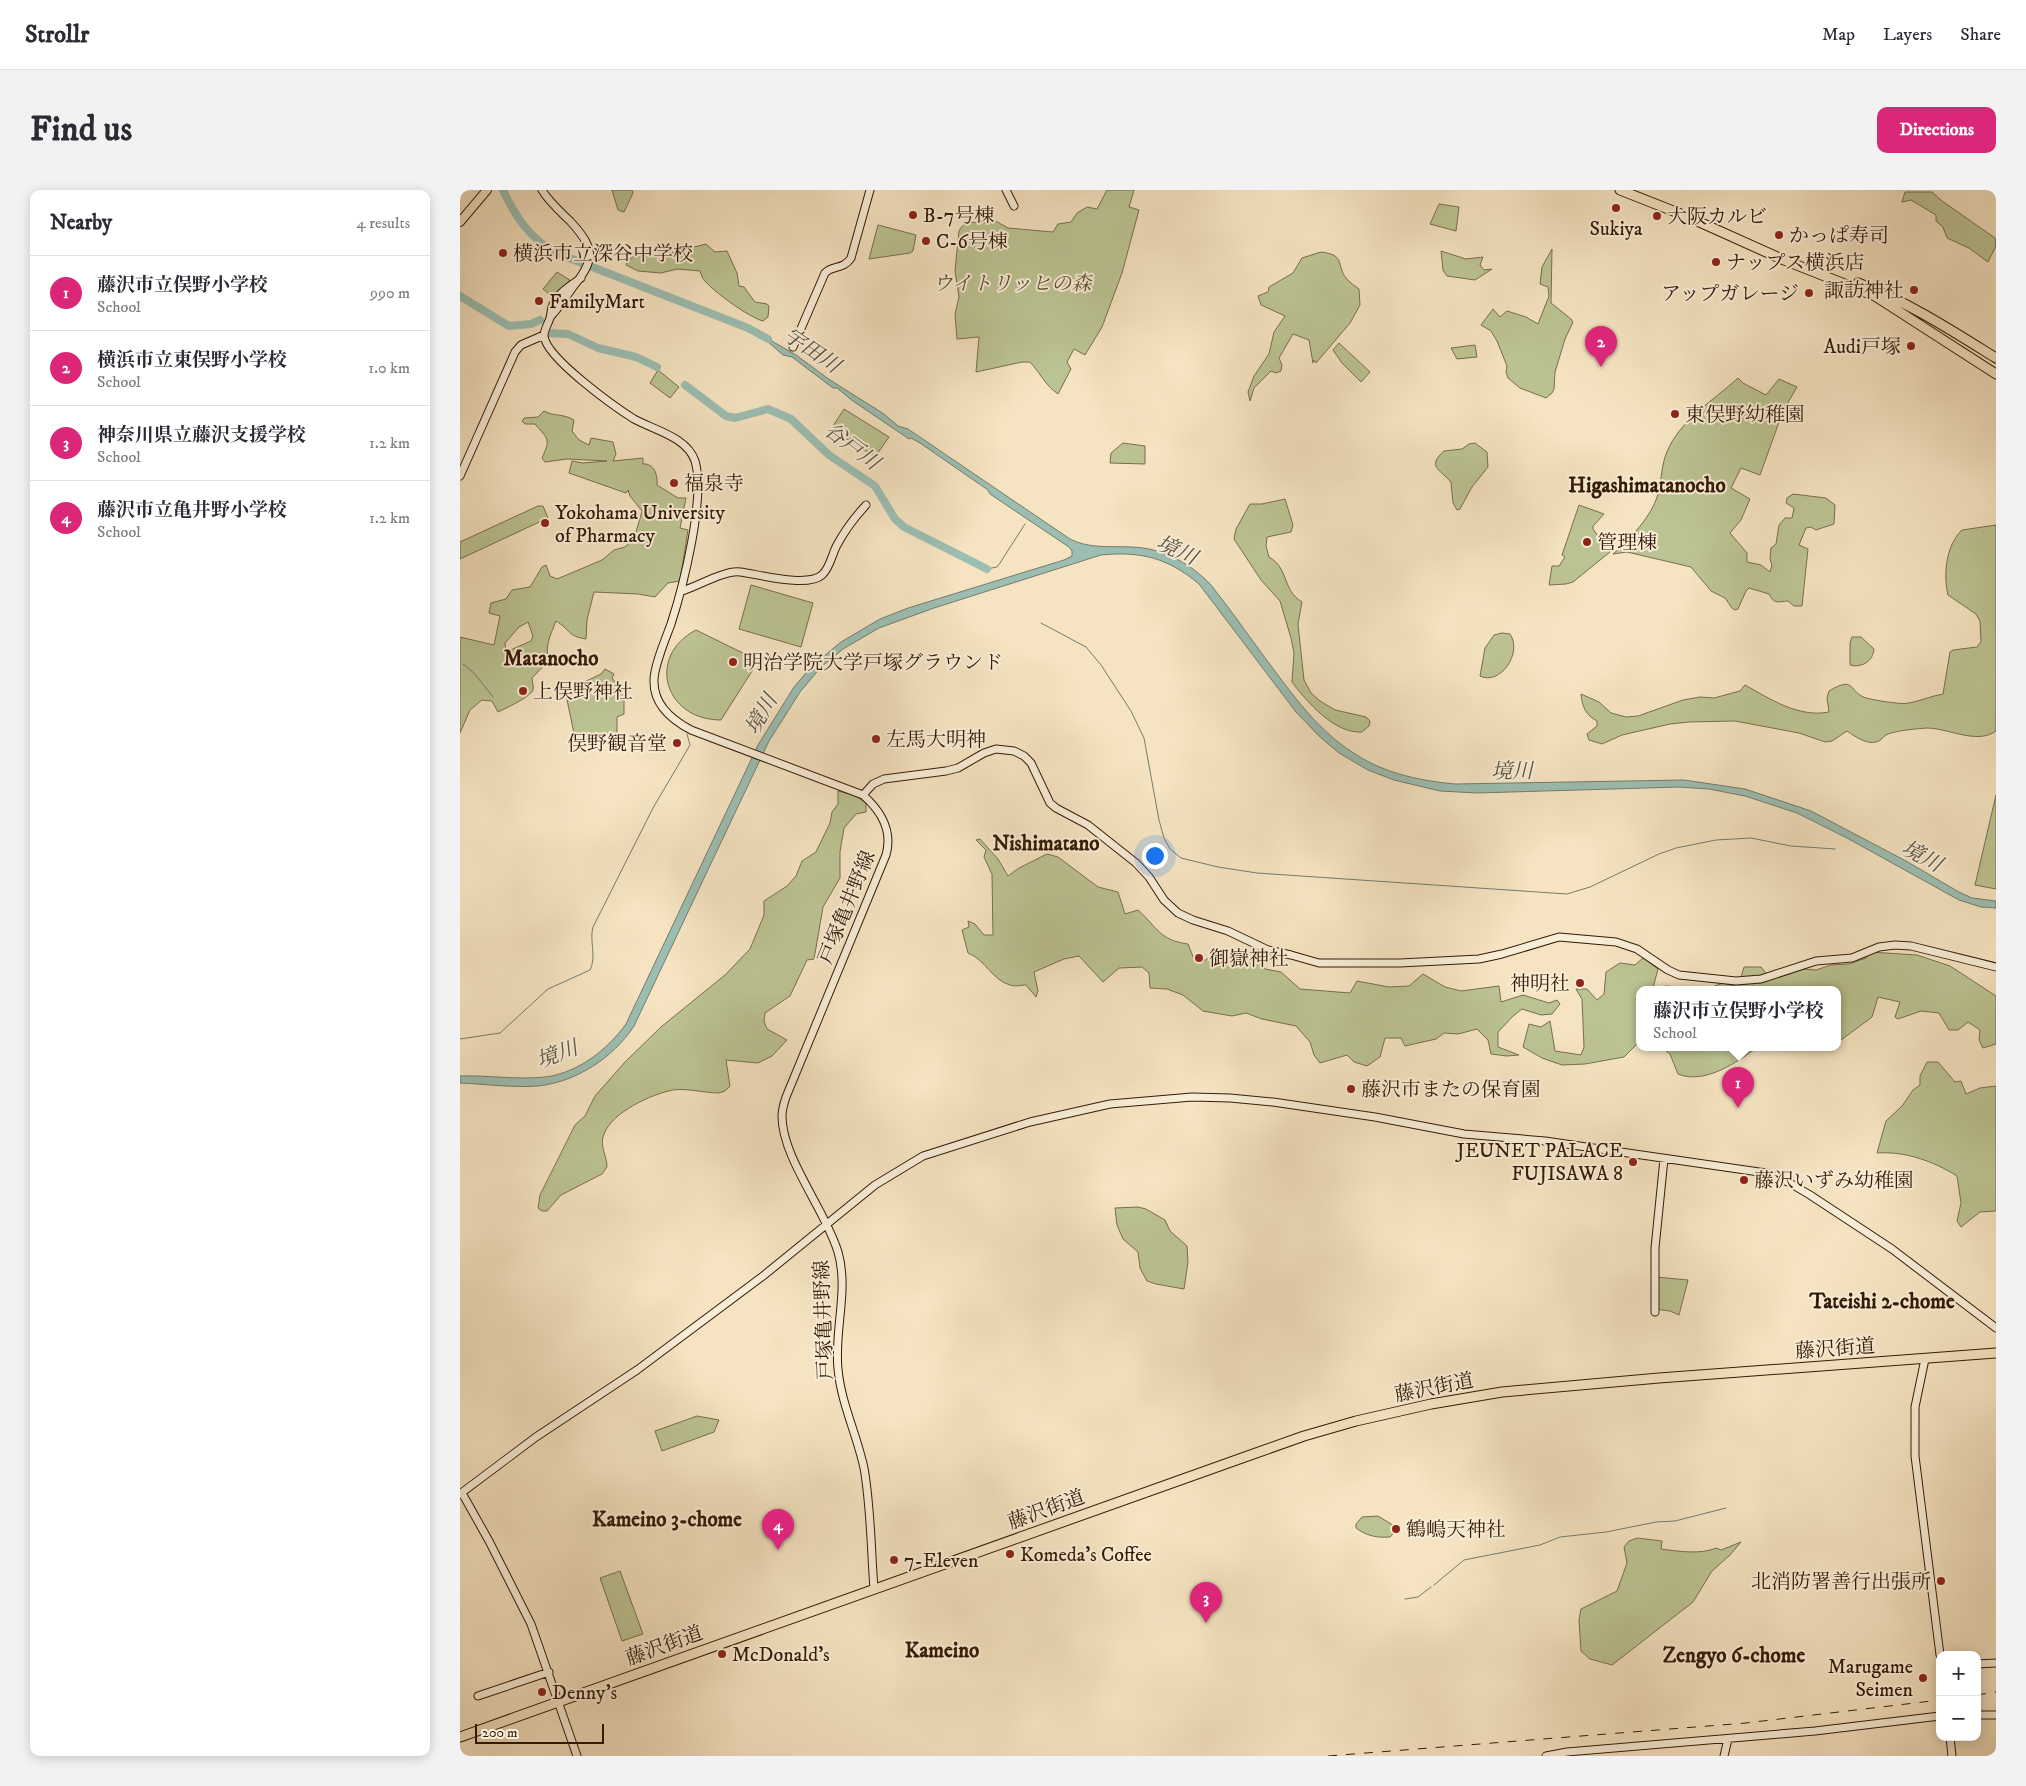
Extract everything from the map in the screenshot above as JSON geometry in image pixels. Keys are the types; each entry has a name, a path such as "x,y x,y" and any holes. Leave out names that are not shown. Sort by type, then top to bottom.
{"highway":[{"path":"1620,190 1686,216 1784,260 1875,296 1996,374"},
{"path":"1633,190 1795,259 1892,296 1996,358"},
{"path":"1863,285 1996,367"},
{"name":"藤沢街道","path":"460,1737 1304,1436 1356,1421 1431,1404 1502,1392 1658,1378 1996,1353"}],"main road":[{"path":"460,222 487,190"}],"street":[{"path":"460,476 515,352 521,345 544,335 551,316 588,267 589,249 583,237 542,190"},
{"path":"793,346 802,330 827,270 844,266 851,258 870,190"},
{"path":"1006,190 1014,206"},
{"name":"戸塚亀井野線","path":"544,335 548,349 595,391 635,419 684,445 691,452 696,467 697,502 682,590 654,681 657,698 661,706 676,722 691,730 863,795 875,806 885,824 888,835 887,849 782,1110 786,1142 827,1224 838,1252 842,1270 842,1300 837,1333 838,1370 844,1402 864,1469 874,1590"},
{"path":"682,590 698,586 722,574 734,571 771,578 805,580 821,576 848,526 866,505"},
{"path":"863,795 873,784 884,779 958,768 992,750 1014,751 1024,756 1031,763 1046,797 1053,806 1088,825 1136,863 1149,877 1164,900 1178,912 1193,920 1228,930 1268,950 1319,963 1384,963 1479,959 1562,937 1625,944 1642,952 1674,973 1683,976 1736,981 1761,979 1816,960 1852,958 1879,947 1895,945 1910,946 1996,967"},
{"path":"577,1756 549,1672 523,1605 461,1493 536,1437 637,1370 763,1276 875,1185 922,1156 980,1137 1076,1111 1110,1104 1175,1098 1230,1098 1273,1102 1375,1117 1464,1134 1545,1141 1755,1171 1788,1182 1810,1195 1892,1249 1996,1328"},
{"path":"1655,1312 1655,1248 1664,1159"},
{"path":"1925,1359 1915,1407 1916,1474 1939,1651"},
{"path":"1981,1664 1996,1663"},
{"path":"478,1696 549,1672"},
{"path":"1981,1715 1996,1715"},
{"path":"1546,1756 1567,1752 1815,1731 1936,1716"},
{"path":"1724,1756 1728,1739"},
{"path":"1950,1741 1952,1756"}],"green space":[{"path":"612,190 632,190 633,193 624,212 618,210"},
{"name":"ウイトリッヒの森","path":"1107,190 1134,190 1129,207 1139,210 1122,273 1102,327 1085,355 1074,349 1067,362 1071,369 1058,394 1046,383 1030,362 976,372 979,337 957,339 955,314 959,297 955,271 961,227 971,222 988,223 992,219 1008,228 1053,232 1058,224 1071,222 1077,213 1087,207 1097,209"},
{"path":"1905,192 1932,192 1995,238 1996,246 1988,262 1969,248 1947,238 1943,227 1936,221 1936,215 1911,200 1902,202"},
{"path":"1439,204 1459,207 1456,231 1430,224"},
{"path":"878,225 916,235 913,251 869,259"},
{"path":"706,244 715,252 727,251 737,273 739,286 744,287 755,302 769,306 768,317 763,321 741,310 724,298 705,281 700,271 677,269 661,273 638,271 626,265 627,261 645,249 650,250 655,257"},
{"path":"1552,249 1551,303 1573,322 1565,339 1555,372 1554,389 1546,398 1520,388 1508,378 1507,366 1497,341 1491,331 1481,325 1493,309 1500,317 1507,311 1526,317 1538,324 1549,296 1548,287 1540,284 1542,267"},
{"path":"1441,251 1466,259 1483,257 1480,265 1484,270 1492,269 1475,280 1447,276 1443,270"},
{"path":"1321,252 1329,253 1337,258 1346,278 1359,289 1360,305 1350,323 1316,363 1314,360 1313,363 1309,340 1293,334 1279,358 1282,365 1281,371 1276,373 1271,371 1254,388 1250,401 1248,392 1254,376 1269,354 1274,332 1285,316 1261,305 1258,296 1268,292 1269,287 1293,273 1302,258"},
{"path":"557,272 570,280 554,298 543,289"},
{"path":"1339,343 1370,372 1361,382 1342,363 1333,350"},
{"path":"1475,345 1477,357 1457,359 1451,348"},
{"path":"658,370 679,387 670,398 650,383"},
{"path":"1738,378 1743,383 1766,395 1779,379 1797,387 1783,411 1760,475 1741,468 1731,488 1750,499 1741,520 1730,533 1747,553 1747,562 1761,565 1770,572 1772,565 1770,559 1771,548 1776,544 1779,525 1785,518 1792,518 1794,508 1786,503 1787,498 1793,494 1826,498 1835,505 1834,524 1816,530 1811,527 1806,528 1799,545 1808,549 1802,606 1794,606 1788,601 1776,602 1769,594 1749,588 1738,609 1735,610 1725,598 1711,591 1691,567 1627,552 1613,554 1633,534 1651,511 1658,494 1665,457 1680,430"},
{"path":"844,409 889,437 875,457 831,429"},
{"path":"544,411 566,416 574,420 572,431 579,440 589,445 591,438 613,442 616,454 613,461 643,458 643,464 650,465 653,468 657,477 657,485 678,498 686,498 680,528 688,530 680,581 668,583 655,597 638,594 594,592 587,620 586,639 572,634 556,621 550,635 547,650 549,660 532,678 533,690 531,693 498,712 492,701 482,700 470,710 460,733 460,637 494,645 500,616 489,613 491,603 506,599 512,590 530,587 542,567 546,565 550,576 557,579 602,560 614,550 625,547 634,539 642,511 630,496 628,490 626,493 569,473 572,461 583,463 607,461 567,459 545,462 542,458 547,447 545,436 535,424 525,424 522,421 524,418 538,417","holes":["528,622 533,636 531,641 506,652 505,643 519,627"]},
{"path":"1123,443 1145,446 1145,464 1110,463 1111,453"},
{"path":"1475,443 1487,452 1488,467 1472,487 1460,509 1457,510 1453,503 1451,482 1437,468 1436,461 1444,451 1462,449 1469,444"},
{"path":"1285,499 1293,525 1291,532 1267,537 1266,546 1269,557 1280,567 1291,591 1302,602 1298,624 1304,680 1311,693 1335,710 1366,717 1370,721 1369,726 1362,732 1342,728 1322,715 1305,699 1292,682 1294,653 1280,601 1261,580 1234,539 1236,529 1250,504 1262,504"},
{"path":"1579,505 1604,514 1593,526 1593,529 1605,546 1609,547 1610,552 1573,582 1549,585 1552,566 1559,566 1565,557 1562,555"},
{"path":"538,506 543,506 548,518 460,559 460,542"},
{"path":"1996,525 1996,731 1988,735 1971,736 1927,728 1893,733 1879,741 1871,742 1862,740 1847,731 1832,741 1825,742 1799,733 1735,721 1689,722 1670,724 1622,735 1602,744 1589,740 1587,734 1597,726 1597,721 1585,710 1581,694 1599,702 1611,713 1626,717 1638,716 1683,700 1700,697 1714,698 1740,691 1745,685 1785,706 1796,710 1818,713 1829,712 1827,698 1829,691 1844,684 1851,686 1856,692 1866,698 1894,703 1909,703 1943,694 1950,652 1977,647 1981,642 1980,621 1976,614 1948,595 1946,570 1949,552 1962,530"},
{"path":"751,585 813,603 801,647 739,629"},
{"path":"696,630 751,657 755,664 721,720 702,717 686,710 675,698 668,685 667,670 671,655 680,641"},
{"path":"1510,634 1513,642 1514,650 1507,666 1495,676 1488,678 1480,676 1485,648 1494,635"},
{"path":"1852,637 1861,637 1874,649 1869,661 1862,665 1850,665 1850,643"},
{"path":"605,669 614,674 612,678 624,692 624,714 617,717 617,741 583,740 576,743 566,695 580,688 580,684 601,674"},
{"path":"838,791 854,795 866,803 866,812 856,814 844,828 840,852 840,878 823,907 814,959 807,960 790,996 765,1013 764,1021 767,1029 787,1040 772,1056 758,1063 726,1060 730,1086 725,1091 719,1093 673,1090 654,1095 624,1111 608,1126 604,1134 602,1142 607,1167 602,1174 561,1195 547,1211 542,1211 538,1208 540,1195 575,1125 585,1116 595,1096 625,1062 661,1027 725,975 750,949 764,915 764,901 787,886 796,876 802,861 816,852 830,823 832,812 838,804"},
{"path":"1996,795 1996,889 1975,885"},
{"path":"980,839 998,859 1008,876 1019,868 1047,854 1058,857 1098,887 1118,892 1125,914 1138,910 1165,936 1171,940 1188,944 1194,959 1204,961 1216,953 1263,963 1265,969 1281,972 1300,989 1350,993 1357,981 1389,987 1409,986 1423,974 1445,987 1461,991 1499,986 1501,1002 1523,995 1549,1003 1557,1000 1560,1004 1552,1014 1541,1015 1522,1009 1498,1032 1498,1047 1519,1055 1491,1054 1488,1040 1477,1029 1458,1034 1444,1033 1436,1039 1405,1046 1401,1038 1385,1038 1380,1057 1367,1066 1354,1062 1347,1055 1320,1063 1314,1055 1310,1042 1296,1026 1262,1019 1246,1013 1232,1016 1203,1011 1183,995 1167,989 1150,988 1149,973 1142,967 1119,968 1103,982 1079,956 1064,959 1034,972 1038,991 1036,997 1026,985 1014,986 998,979 979,960 968,953 962,930 969,927 968,921 975,924 984,935 993,935 992,874 984,857 986,850 976,840"},
{"path":"1870,952 1917,955 1950,966 1996,996 1996,1044 1983,1048 1979,1040 1980,1030 1968,1022 1958,1030 1949,1030 1939,1013 1921,1011 1898,1019 1895,1017 1900,1002 1878,997 1872,1017 1841,1040 1841,986 1738,986 1744,967 1761,967 1770,978 1803,969 1816,970 1831,965 1849,964 1866,958"},
{"path":"1643,958 1658,969 1654,986 1636,986 1636,1045 1624,1057 1585,1064 1562,1065 1542,1058 1523,1047 1529,1024 1541,1027 1550,1021 1555,1051 1581,1055 1584,1047 1582,999 1576,989 1587,989 1597,1000 1604,994 1606,972 1620,963 1635,965"},
{"path":"1723,983 1734,986 1715,986"},
{"path":"1666,1051 1752,1051 1731,1065 1699,1077 1688,1077 1678,1074 1670,1054"},
{"path":"1927,1062 1938,1062 1955,1082 1961,1081 1966,1094 1980,1088 1996,1086 1996,1211 1980,1212 1961,1227 1957,1221 1961,1203 1957,1176 1929,1162 1908,1155 1877,1153 1886,1121 1902,1106 1913,1090 1920,1085 1920,1076"},
{"path":"1138,1207 1146,1209 1165,1220 1170,1231 1187,1246 1188,1262 1184,1289 1147,1281 1140,1268 1138,1252 1123,1239 1117,1225 1115,1208"},
{"path":"1656,1277 1688,1280 1679,1315 1670,1311 1655,1309"},
{"path":"697,1416 719,1420 714,1432 662,1451 655,1431"},
{"path":"1378,1516 1396,1527 1395,1532 1390,1537 1372,1536 1356,1528 1356,1524 1362,1517"},
{"path":"1637,1538 1662,1541 1661,1549 1689,1552 1716,1548 1721,1550 1741,1542 1712,1571 1693,1602 1612,1665 1590,1659 1581,1651 1579,1620 1581,1609 1617,1591 1627,1563 1624,1547 1629,1541"},
{"path":"620,1571 643,1634 622,1641 600,1578"}],"water":[{"path":"758,333 796,355 830,380 884,414 898,426 908,429 1070,539 1092,546 1132,547 1154,550 1175,558 1194,570 1211,585 1286,686 1314,720 1347,749 1371,763 1406,776 1455,784 1684,780 1745,789 1811,811 1906,861 1959,892 1972,898 1996,901 1996,908 1981,907 1959,900 1847,838 1797,813 1745,796 1709,789 1679,787 1477,793 1440,791 1394,780 1368,770 1339,753 1296,712 1199,584 1188,575 1165,562 1153,558 1129,554 1101,555 934,608 879,628 843,649 821,667 800,692 769,741 634,1026 625,1038 604,1058 580,1074 552,1084 519,1087 460,1083 460,1076 524,1078 557,1075 591,1059 618,1034 626,1024 758,745 794,687 812,666 841,642 880,619 908,608 1072,556 1072,551 1069,547 990,494 988,490 920,443 911,438 909,439 837,388 833,388 792,357 783,355"}],"waterway":[{"name":"宇田川","path":"503,190 513,209 530,233 554,252 748,328 768,339"},
{"name":"谷戸川","path":"460,296 509,326 531,324 540,320"},
{"name":"谷戸川","path":"549,333 568,334 598,348 636,357 657,367"},
{"name":"谷戸川","path":"685,385 726,416 735,418 768,409 791,419 829,455 875,486 895,519 904,527 987,569"},
{"path":"987,569 997,567 1025,524"},
{"path":"1041,623 1086,647 1101,665 1131,711 1144,738 1164,838 1170,849 1181,858 1218,867 1257,873 1567,894 1590,887 1659,854 1676,848 1716,840 1751,838 1791,846 1835,849"},
{"path":"463,664 474,673 493,697"},
{"path":"460,1039 500,1033 548,989 590,970 593,959 593,927 653,808 690,745 687,734"},
{"path":"1434,1585 1464,1560 1540,1545 1560,1537 1606,1532 1656,1522 1675,1521 1726,1508"},
{"path":"1405,1599 1418,1597 1431,1587"}],"railway":[{"path":"1981,1694 1996,1692"},
{"path":"1328,1756 1746,1723 1936,1700"}],"place":[{"name":"Sukiya","path":"1616,208"},
{"name":"B-7号棟","path":"913,215"},
{"name":"大阪カルビ","path":"1657,216"},
{"name":"かっぱ寿司","path":"1779,235"},
{"name":"C-6号棟","path":"926,241"},
{"name":"横浜市立深谷中学校","path":"503,253"},
{"name":"ナップス横浜店","path":"1716,262"},
{"name":"諏訪神社","path":"1914,290"},
{"name":"アップガレージ","path":"1809,293"},
{"name":"FamilyMart","path":"539,301"},
{"name":"Audi戸塚","path":"1911,346"},
{"name":"横浜市立東俣野小学校","path":"1601,367"},
{"name":"東俣野幼稚園","path":"1675,414"},
{"name":"福泉寺","path":"674,483"},
{"name":"Yokohama University of Pharmacy","path":"545,523"},
{"name":"管理棟","path":"1587,542"},
{"name":"明治学院大学戸塚グラウンド","path":"733,662"},
{"name":"上俣野神社","path":"523,691"},
{"name":"左馬大明神","path":"876,739"},
{"name":"俣野観音堂","path":"677,743"},
{"name":"御嶽神社","path":"1199,958"},
{"name":"神明社","path":"1580,983"},
{"name":"藤沢市またの保育園","path":"1351,1089"},
{"name":"藤沢市立俣野小学校","path":"1738,1108"},
{"name":"JEUNET PALACE FUJISAWA 8","path":"1633,1162"},
{"name":"藤沢いずみ幼稚園","path":"1744,1180"},
{"name":"鶴嶋天神社","path":"1396,1529"},
{"name":"藤沢市立亀井野小学校","path":"778,1550"},
{"name":"Komeda's Coffee","path":"1010,1554"},
{"name":"7-Eleven","path":"894,1560"},
{"name":"北消防署善行出張所","path":"1941,1581"},
{"name":"神奈川県立藤沢支援学校","path":"1206,1623"},
{"name":"McDonald's","path":"722,1654"},
{"name":"Marugame Seimen","path":"1923,1678"},
{"name":"Denny's","path":"542,1692"}],"district":[{"name":"Higashimatanocho","path":"1647,485"},
{"name":"Matanocho","path":"551,658"},
{"name":"Nishimatano","path":"1046,843"},
{"name":"Tateishi 2-chome","path":"1882,1301"},
{"name":"Kameino 3-chome","path":"667,1519"},
{"name":"Kameino","path":"942,1650"},
{"name":"Zengyo 6-chome","path":"1734,1655"}],"water label":[{"name":"境川","path":"1177,550"},
{"name":"境川","path":"761,714"},
{"name":"境川","path":"1512,771"},
{"name":"境川","path":"1922,856"},
{"name":"境川","path":"557,1054"}]}
